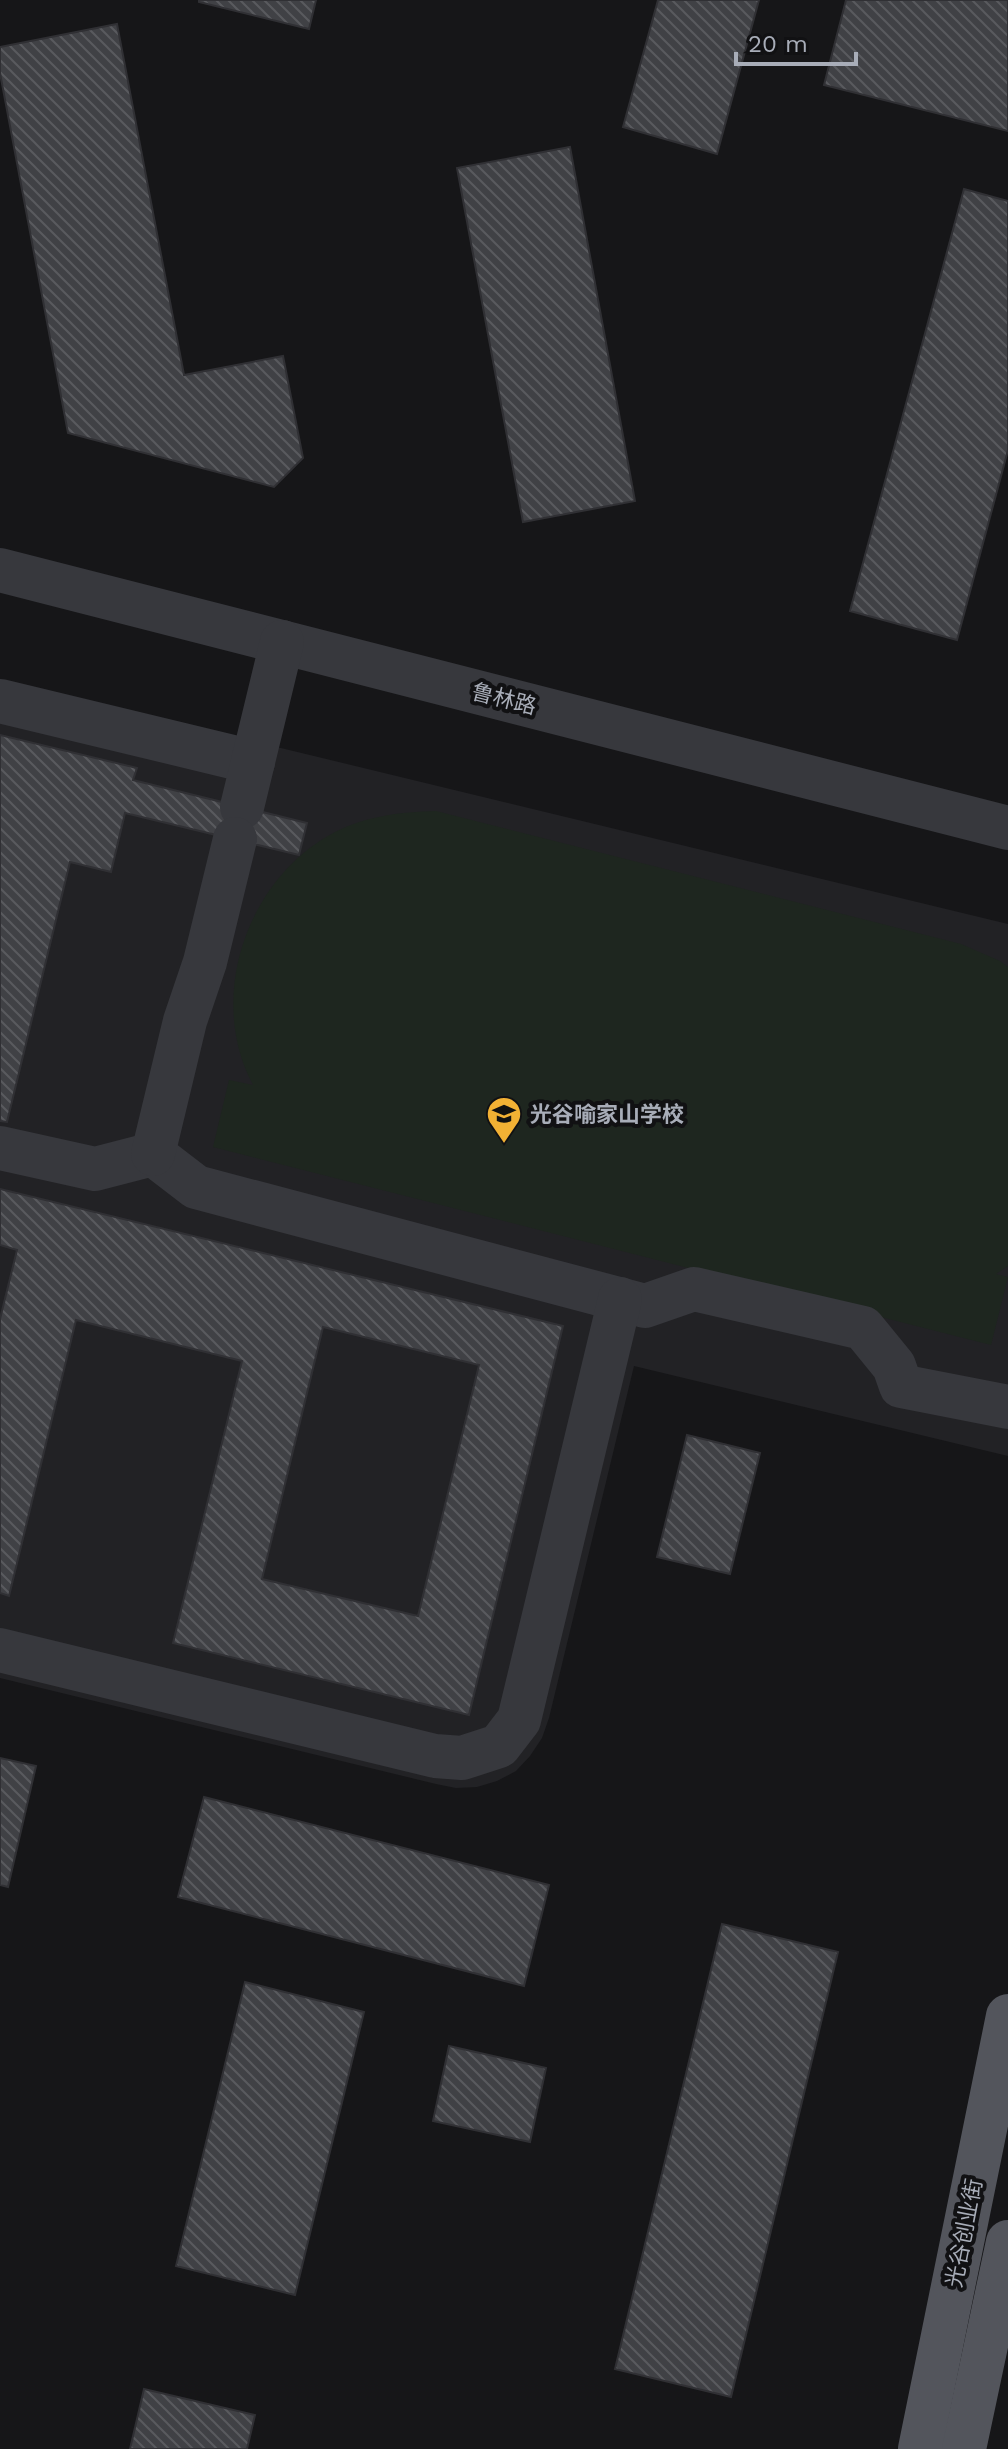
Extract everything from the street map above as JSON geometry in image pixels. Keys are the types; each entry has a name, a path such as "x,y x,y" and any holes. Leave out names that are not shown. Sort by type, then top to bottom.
{"main road":[{"name":"光谷创业街","path":"920,2449 1008,2016"},
{"name":"光谷创业街","path":"964,2449 1008,2242"}],"street":[{"name":"鲁林路","path":"0,570 1008,828"},
{"path":"153,1154 185,1021 205,962 282,642"},
{"path":"0,701 253,762"},
{"path":"0,1148 95,1169 153,1154"},
{"path":"153,1154 196,1187 645,1306 694,1289 863,1328 894,1366 901,1386 1008,1407"},
{"path":"0,1650 435,1756 462,1758 499,1746 519,1720 620,1299"}],"shaded area":[{"name":"光谷喻家山学校","path":"0,680 1008,924 1008,1456 634,1366 542,1738 516,1771 477,1787 456,1788 436,1784 0,1678"},
{"path":"436,811 961,944 1008,967 1008,1266 996,1274 1008,1277 991,1345 213,1147 229,1080 253,1085 239,1051 234,1015 235,978 243,943 258,909 278,879 304,852 335,832 384,816"}],"building":[{"path":"199,0 316,0 309,29"},
{"path":"658,0 759,0 717,154 623,127"},
{"path":"846,0 1008,0 1008,131 824,85"},
{"path":"117,24 184,375 283,356 303,458 274,487 68,433 0,73 0,47"},
{"path":"570,147 635,501 523,522 457,168"},
{"path":"964,189 1008,201 1008,450 957,640 850,611"},
{"path":"0,735 137,768 133,780 307,823 299,855 125,813 111,872 70,862 7,1122 0,1121"},
{"path":"0,1189 563,1326 469,1715 173,1643 242,1361 76,1320 9,1596 0,1593 0,1319 17,1250 0,1245","holes":["323,1327 479,1365 418,1616 262,1579"]},
{"path":"687,1435 760,1453 730,1574 657,1557"},
{"path":"0,1758 36,1766 8,1887 0,1885"},
{"path":"204,1797 549,1885 524,1986 178,1897"},
{"path":"722,1924 838,1952 731,2397 615,2369"},
{"path":"245,1982 364,2012 295,2295 176,2266"},
{"path":"449,2046 546,2068 530,2142 433,2121"},
{"path":"144,2389 255,2415 247,2449 130,2449"}],"place":[{"name":"光谷喻家山学校","path":"504,1145"}]}
